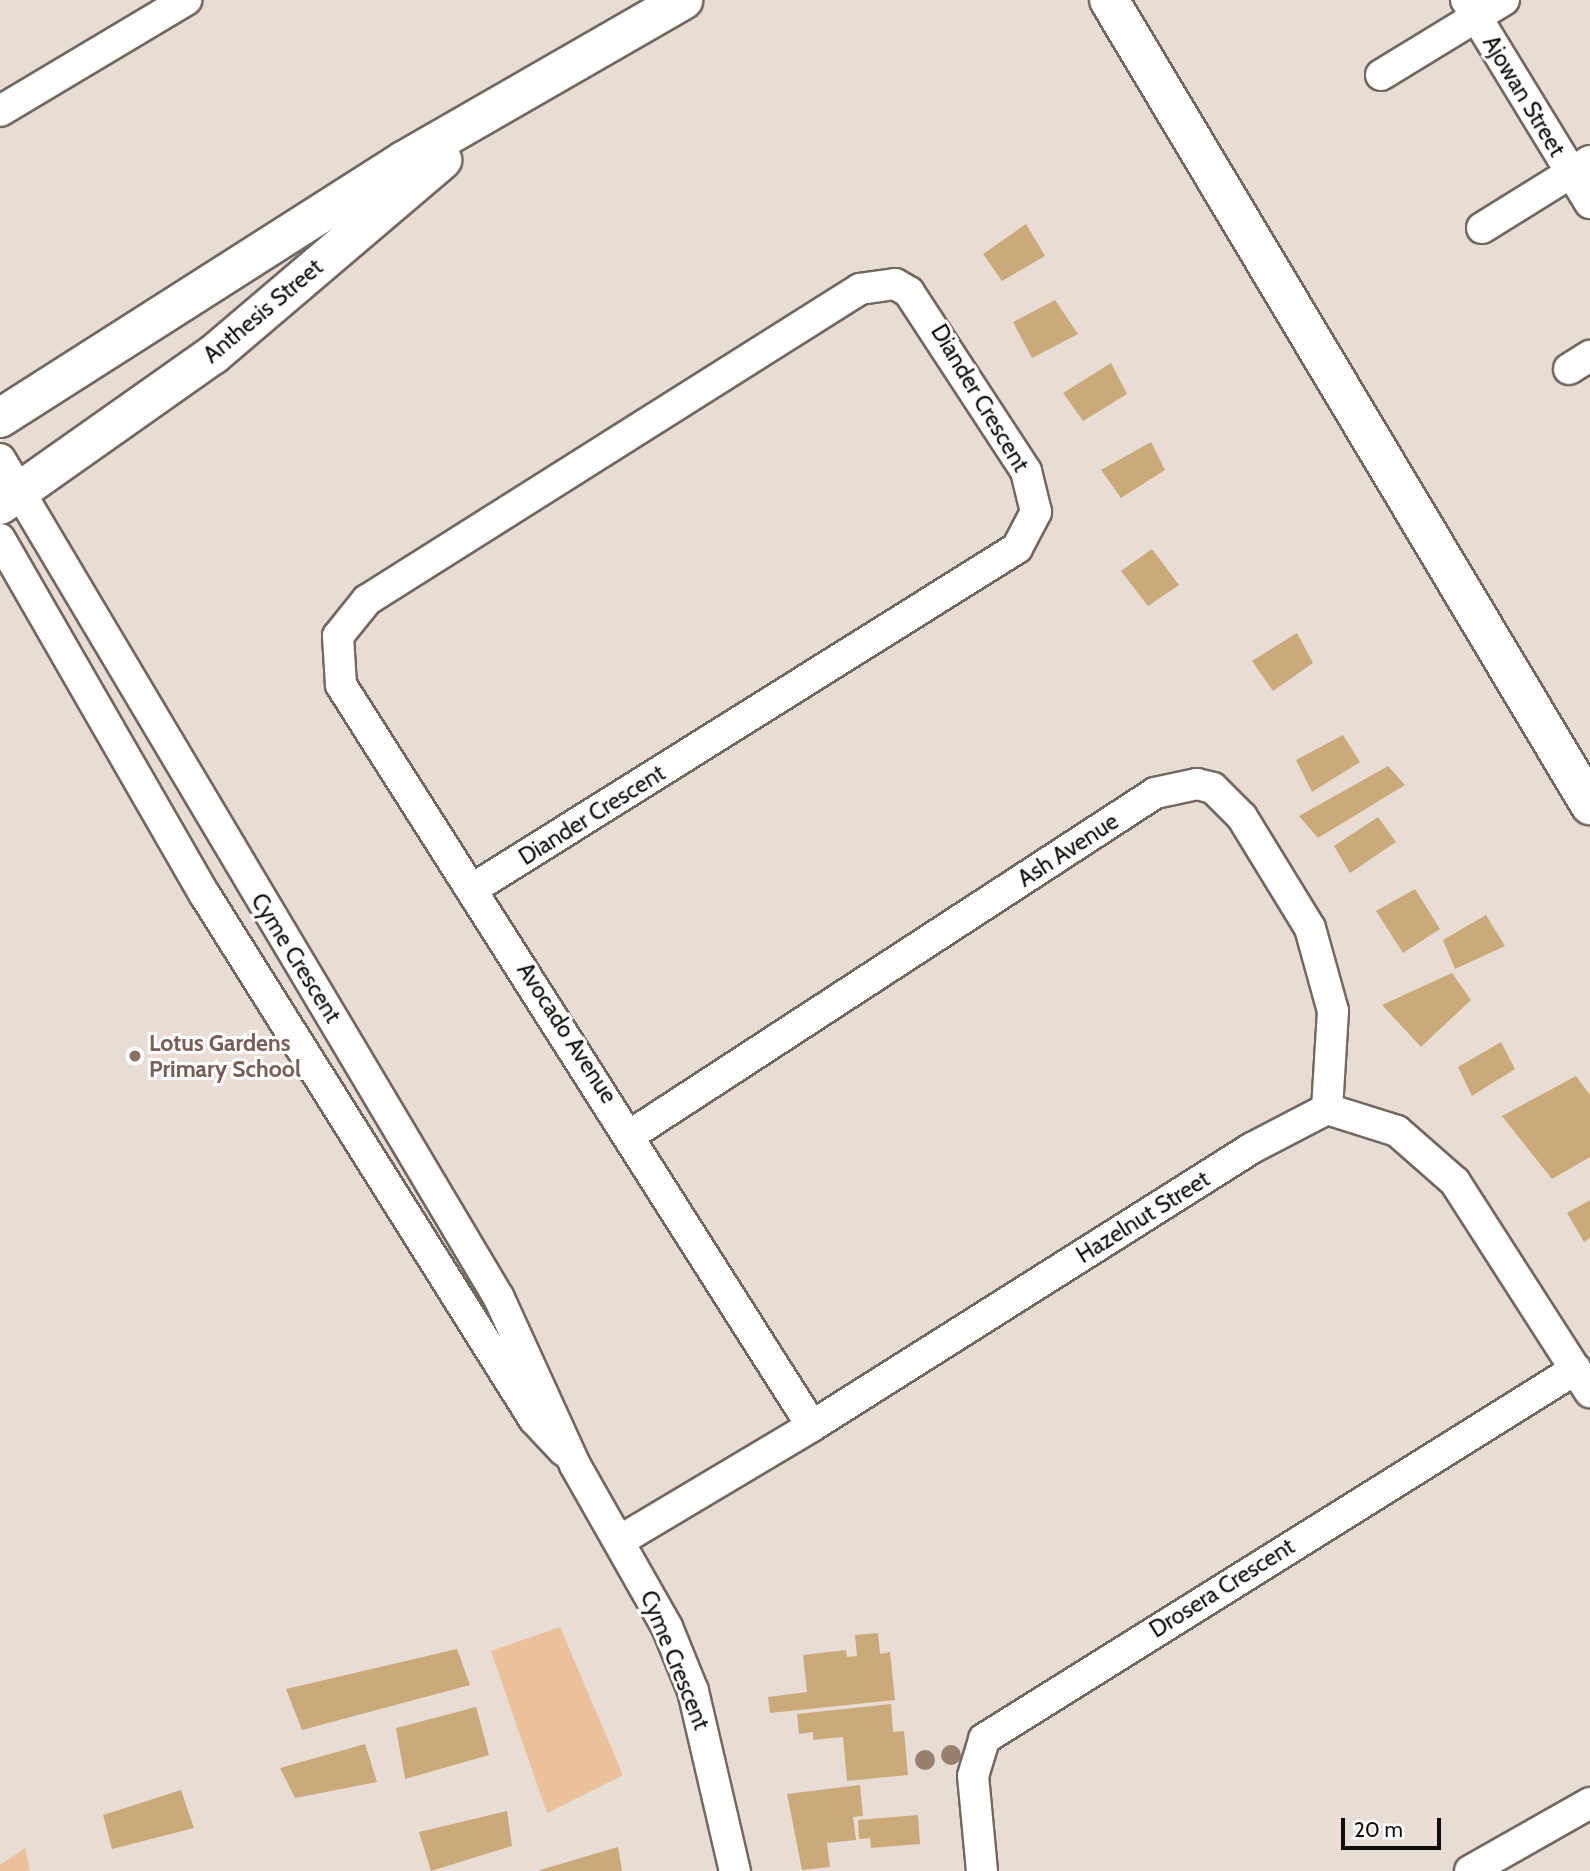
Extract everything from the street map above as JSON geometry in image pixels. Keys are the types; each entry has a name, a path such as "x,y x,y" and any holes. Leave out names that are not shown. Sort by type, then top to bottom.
{"street":[{"path":"0,111 186,0"},
{"name":"Anthesis Street","path":"0,418 405,160 683,0"},
{"path":"1109,0 1589,802"},
{"name":"Ajowan Street","path":"1381,75 1471,9 1504,0"},
{"name":"Ajowan Street","path":"1471,9 1581,167 1590,203"},
{"name":"Anthesis Street","path":"10,499 213,355 512,99"},
{"name":"Ajowan Street","path":"1482,228 1581,167"},
{"name":"Diander Crescent","path":"338,636 367,600 878,283 895,284 921,302 1026,471 1036,512 1017,548 474,888"},
{"name":"Cyme Crescent","path":"0,459 10,499 446,1200 546,1390 576,1465 621,1539 693,1690 735,1871"},
{"name":"Cyme Crescent","path":"0,539 205,895 358,1141 534,1419 576,1465"},
{"name":"Avocado Avenue","path":"338,636 341,685 632,1134 813,1426"},
{"name":"Ash Avenue","path":"632,1134 1156,793 1197,784 1213,789 1242,817 1310,928 1333,1011 1328,1109"},
{"path":"1328,1109 1397,1131 1455,1182 1583,1381"},
{"name":"Hazelnut Street","path":"621,1539 813,1426 1252,1148 1328,1109"},
{"name":"Drosera Crescent","path":"982,1871 973,1776 984,1738 1583,1381"},
{"path":"1470,1871 1590,1803"}],"shaded area":[{"path":"560,1627 623,1775 547,1813 491,1651"},
{"path":"25,1848 30,1871 0,1871 0,1865"}],"building":[{"path":"1026,224 1045,256 1002,281 983,254"},
{"path":"1055,300 1078,334 1032,358 1013,322"},
{"path":"1111,363 1127,394 1083,421 1063,393"},
{"path":"1151,442 1165,470 1121,498 1101,470"},
{"path":"1152,549 1179,585 1148,606 1121,571"},
{"path":"1297,633 1313,663 1273,691 1252,661"},
{"path":"1343,735 1360,762 1312,792 1296,760"},
{"path":"1388,766 1405,785 1318,838 1299,816"},
{"path":"1378,817 1396,842 1350,873 1334,846"},
{"path":"1415,889 1440,929 1403,953 1376,911"},
{"path":"1486,915 1505,946 1455,969 1443,940"},
{"path":"1452,973 1471,1000 1421,1047 1382,1005"},
{"path":"1501,1042 1515,1069 1472,1096 1458,1067"},
{"path":"1576,1076 1590,1095 1590,1157 1552,1179 1502,1116"},
{"path":"1590,1200 1590,1238 1584,1242 1567,1213"},
{"path":"878,1633 880,1654 890,1652 895,1700 770,1713 768,1697 807,1692 803,1655 846,1650 847,1657 857,1656 855,1635"},
{"path":"457,1649 470,1685 302,1730 286,1689"},
{"path":"891,1704 893,1732 904,1731 908,1775 847,1781 843,1737 813,1740 813,1732 799,1734 797,1714"},
{"path":"476,1707 489,1755 405,1779 396,1728"},
{"path":"365,1744 377,1782 295,1798 280,1768"},
{"path":"860,1785 863,1816 853,1817 856,1840 827,1843 830,1867 802,1870 787,1794"},
{"path":"181,1790 194,1828 112,1849 103,1815"},
{"path":"507,1811 512,1846 431,1871 419,1832"},
{"path":"918,1815 920,1844 871,1848 870,1838 859,1839 858,1820"},
{"path":"618,1847 622,1871 540,1871 540,1870"}],"place":[{"name":"Lotus Gardens Primary School","path":"135,1056"}]}
